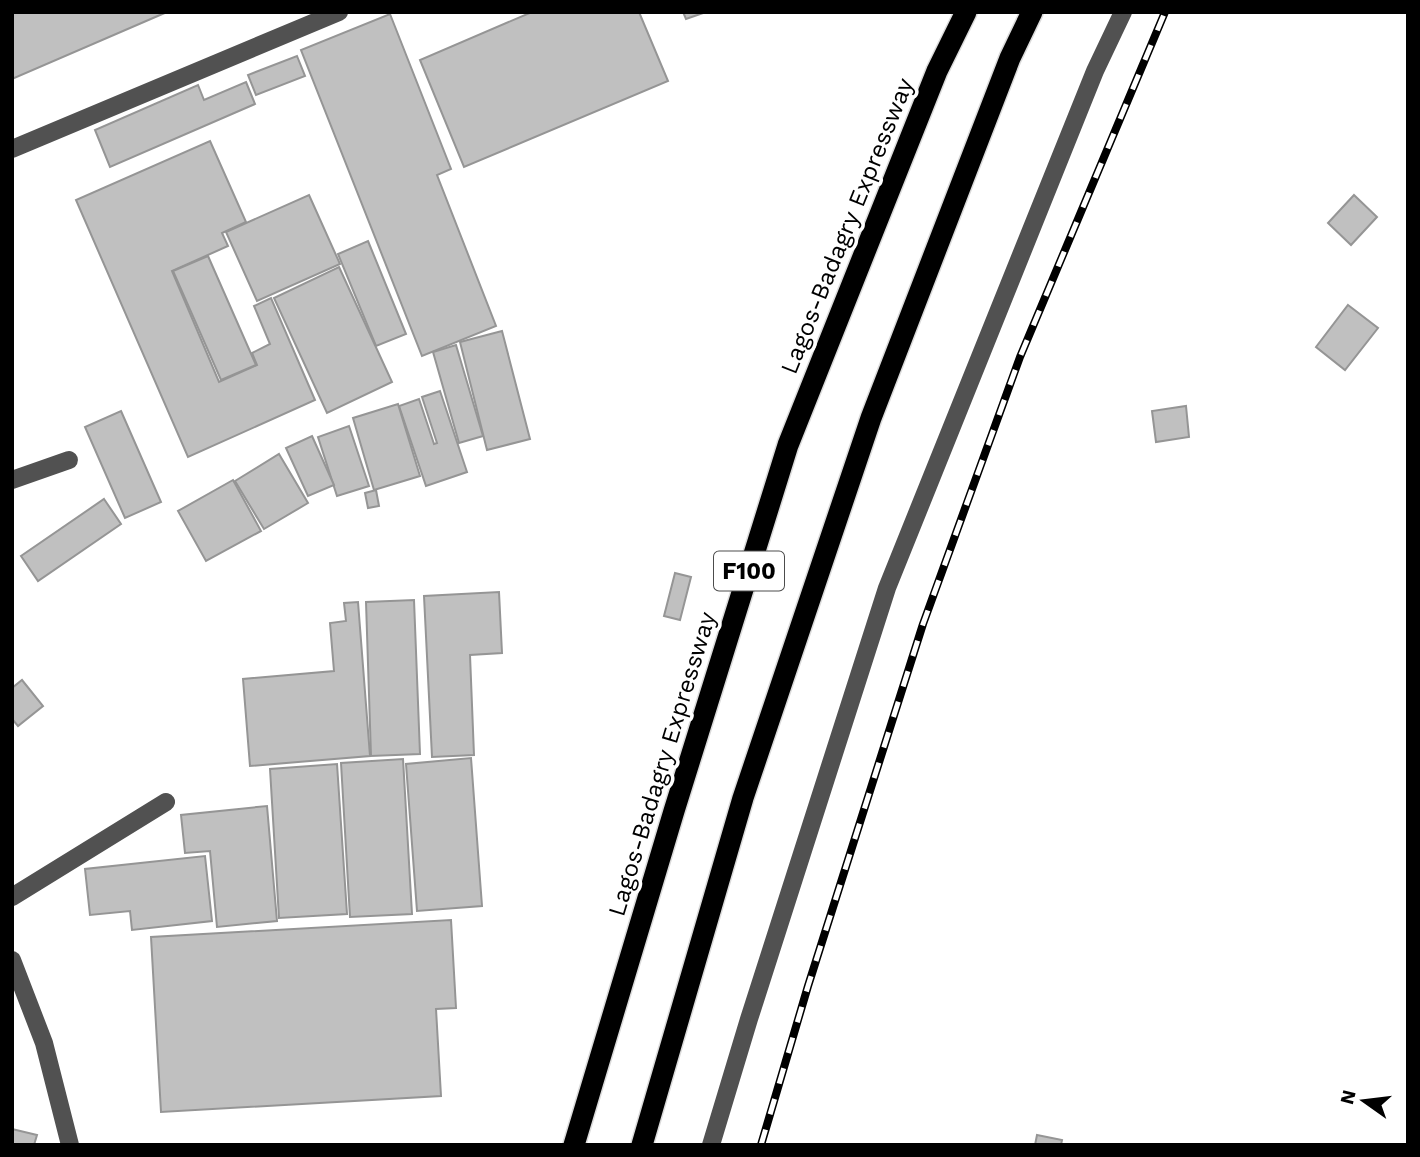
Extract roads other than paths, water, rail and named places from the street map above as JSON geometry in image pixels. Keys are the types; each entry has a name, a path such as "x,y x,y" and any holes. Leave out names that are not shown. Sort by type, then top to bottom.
{"highway":[{"name":"Lagos-Badagry Expressway","path":"573,1145 789,445 937,71 965,12"},
{"name":"F100","path":"642,1145 743,798 871,418 1010,58 1032,12"}],"street":[{"path":"12,149 339,12"},
{"path":"711,1145 887,588 1095,71 1123,12"},
{"path":"12,480 69,460"},
{"path":"12,897 166,802"},
{"path":"12,960 44,1042 70,1145"}],"railway":[{"path":"761,1145 808,986 923,624 1020,357 1165,12"}]}
